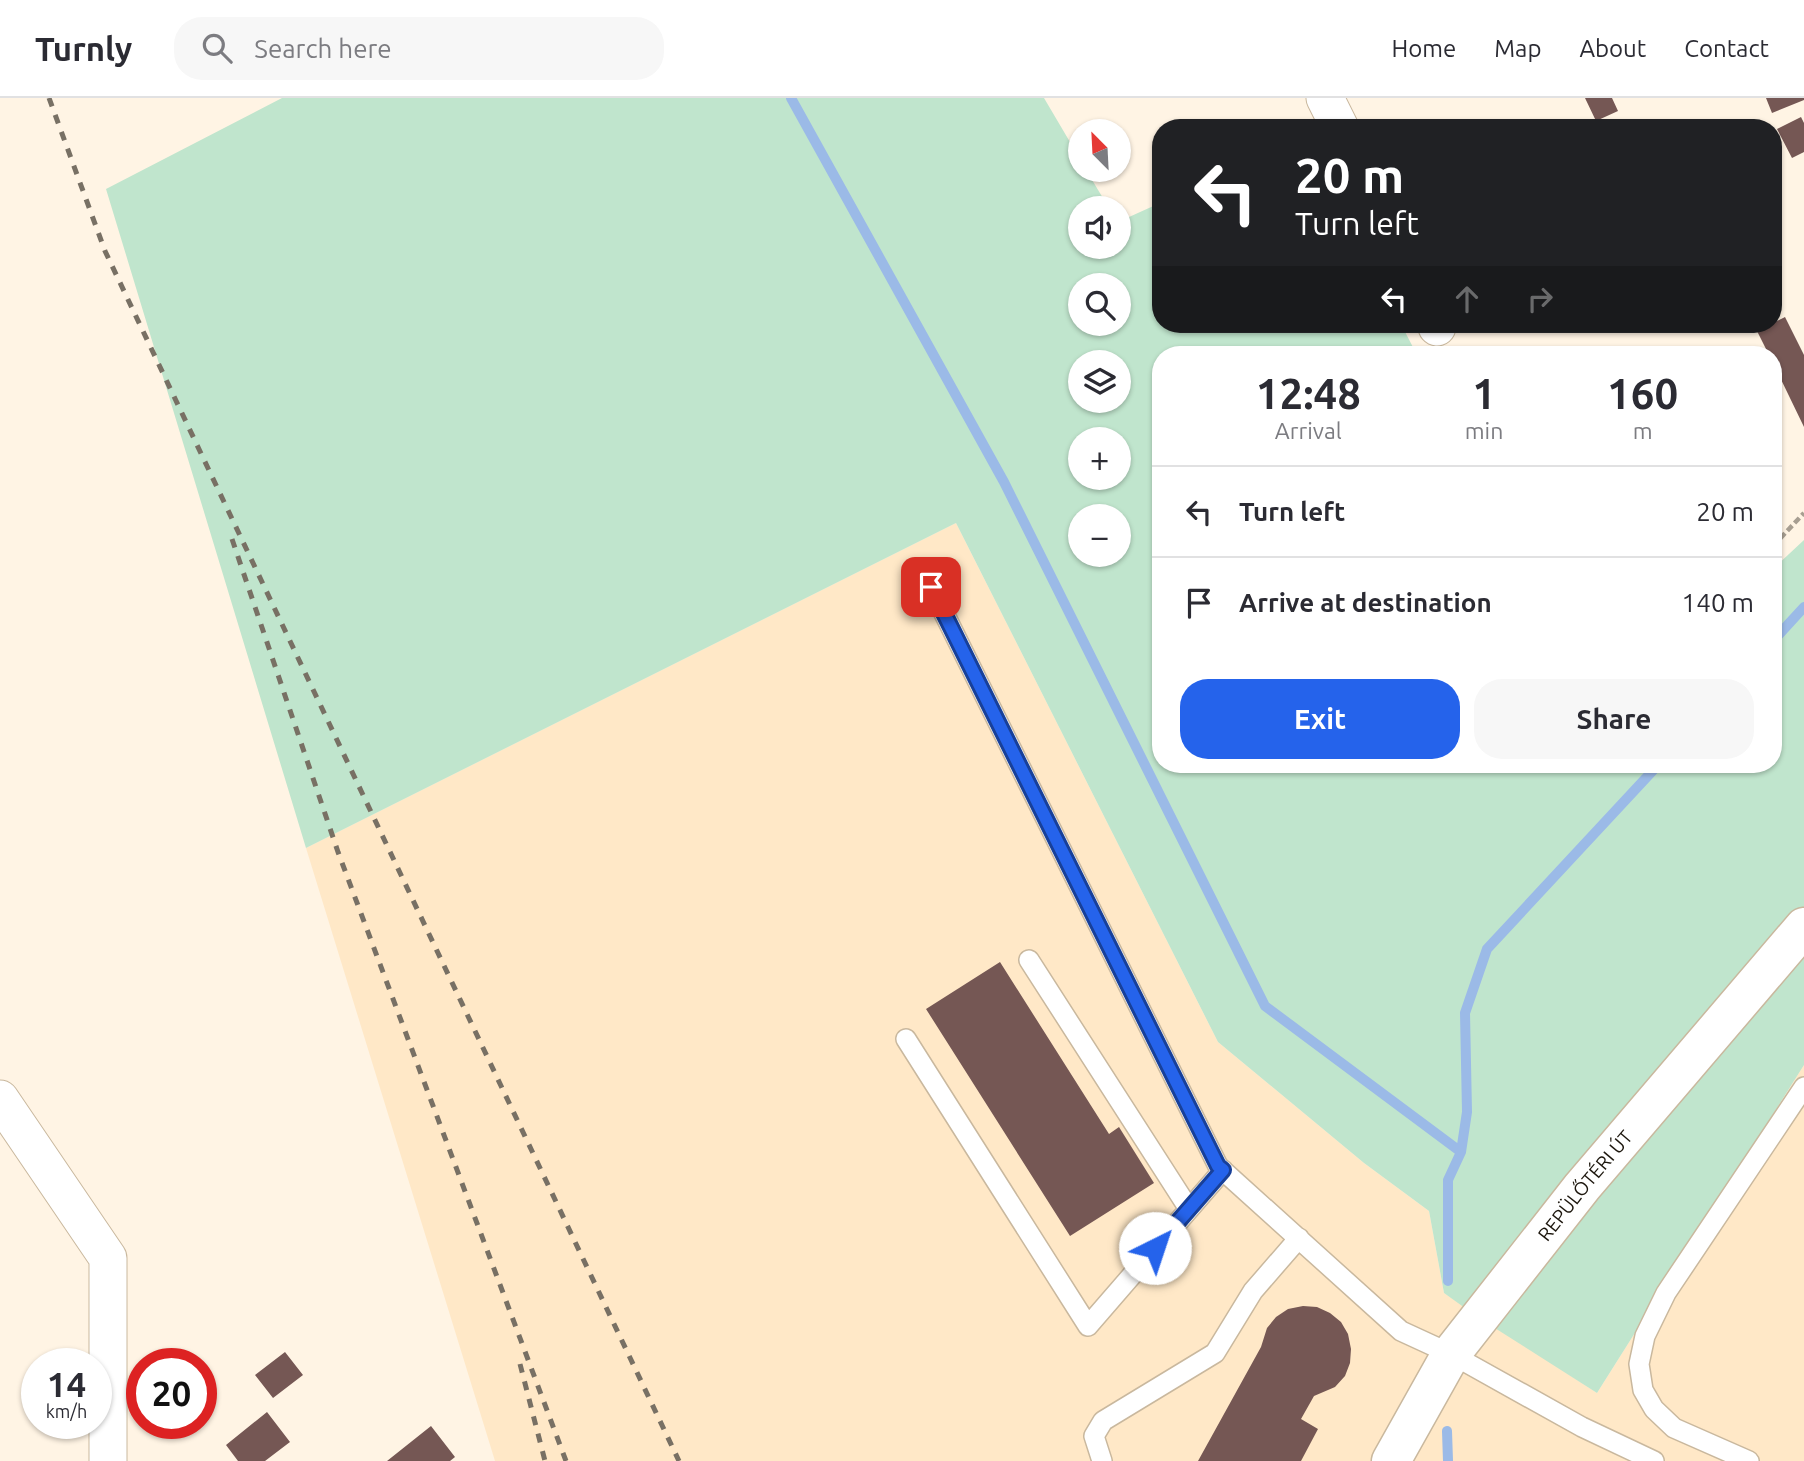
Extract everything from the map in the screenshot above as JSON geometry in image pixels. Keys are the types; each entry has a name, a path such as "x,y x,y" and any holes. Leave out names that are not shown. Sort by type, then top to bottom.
{"street":[{"path":"1325,98 1336,119"},
{"name":"REPÜLŐTÉRI ÚT","path":"1391,1461 1451,1354 1582,1188 1804,927"},
{"path":"0,1099 108,1258 108,1461"}],"lane":[{"path":"931,587 1218,1166 1401,1331 1451,1354 1582,1427 1654,1461"},
{"path":"1029,960 1189,1209"},
{"path":"906,1039 1088,1326 1223,1170"},
{"path":"1749,1461 1674,1428 1654,1409 1643,1390 1639,1364 1645,1336 1666,1293 1804,1087"},
{"path":"1102,1461 1094,1436 1103,1420 1215,1353 1253,1291 1299,1238"}],"path":[{"path":"1782,536 1804,513"}],"shaded area":[{"path":"956,523 1218,1042 1364,1163 1429,1211 1444,1293 1597,1393 1804,1065 1804,1461 495,1461 306,848"}],"green space":[{"path":"282,98 1044,98 1068,139 1068,182 1093,182 1102,196 1068,196 1068,259 1131,259 1131,216 1152,207 1152,333 1406,333 1412,346 1152,346 1152,773 1782,773 1782,561 1804,540 1804,1065 1597,1393 1444,1293 1429,1211 1364,1163 1218,1042 956,523 306,848 106,189"}],"building":[{"path":"1585,98 1612,98 1618,111 1595,119"},
{"path":"1766,98 1804,98 1804,100 1772,113"},
{"path":"1801,117 1804,123 1804,152 1792,158 1782,139 1782,126"},
{"path":"1785,317 1804,355 1804,427 1782,382 1782,346 1764,346 1758,333 1782,333 1782,318"},
{"path":"1000,962 1109,1134 1119,1127 1154,1183 1070,1236 926,1009"},
{"path":"1317,1307 1341,1322 1348,1334 1351,1349 1345,1376 1335,1387 1314,1396 1301,1419 1318,1429 1301,1461 1198,1461 1261,1347 1267,1328 1276,1317 1288,1309"},
{"path":"285,1352 303,1375 273,1398 255,1375"},
{"path":"267,1412 290,1442 265,1461 238,1461 226,1445"},
{"path":"431,1426 455,1457 450,1461 387,1461"}],"waterway":[{"path":"791,98 1004,482 1265,1006 1461,1152 1448,1180 1448,1281"},
{"path":"1782,631 1804,607"},
{"path":"1461,1152 1467,1112 1465,1013 1487,949 1651,773"},
{"path":"1447,1431 1448,1461"}],"railway":[{"path":"49,98 105,251 679,1461"},
{"path":"232,539 338,852 566,1461"},
{"path":"520,1364 545,1461"}],"route":[{"path":"931,587 1218,1166 1223,1170 1155,1248"}]}
